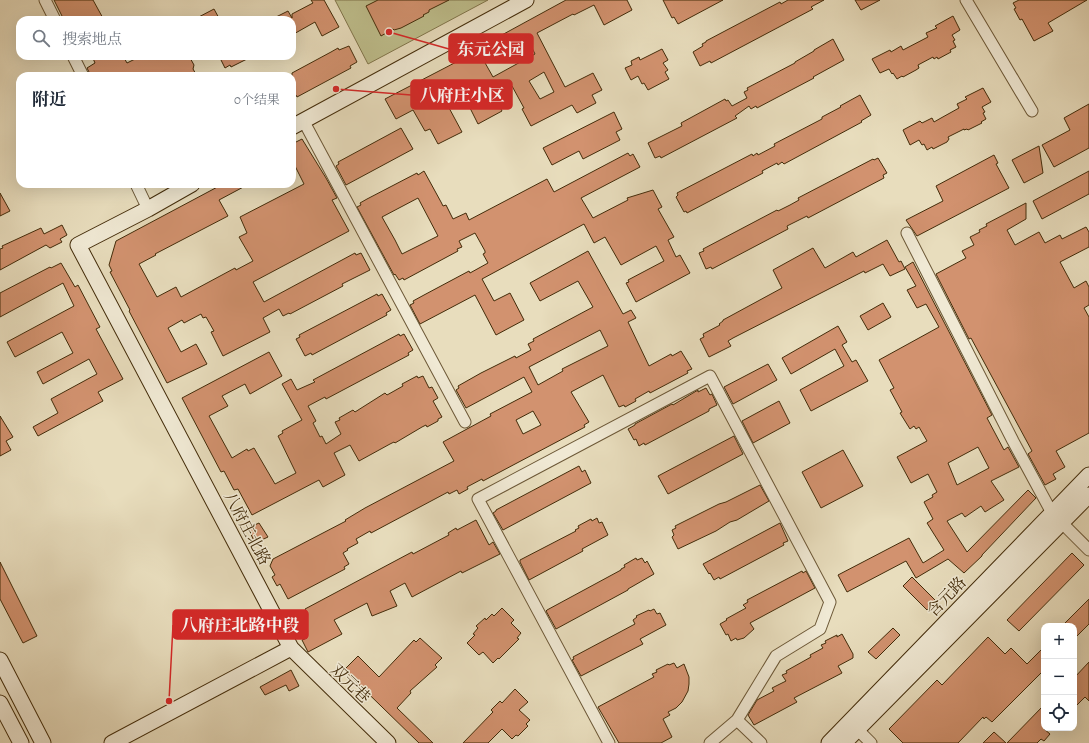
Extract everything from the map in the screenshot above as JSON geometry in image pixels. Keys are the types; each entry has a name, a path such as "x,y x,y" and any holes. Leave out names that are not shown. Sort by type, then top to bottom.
{"street":[{"path":"45,0 53,16"},
{"path":"465,422 297,123 526,0"},
{"path":"966,0 1032,111"},
{"path":"75,60 81,72"},
{"path":"138,188 148,209 185,188"},
{"name":"八府庄北路","path":"148,209 78,245 291,648"},
{"path":"907,233 1009,434 1056,519 1089,550"},
{"path":"609,743 478,499 710,376 830,602 820,629 776,656 737,720 710,743"},
{"name":"含元路","path":"844,743 1056,519 1089,475"},
{"name":"含元路","path":"829,743 1056,519 1089,495"},
{"path":"112,743 291,648"},
{"name":"双元巷","path":"291,648 388,743"},
{"path":"0,660 43,743"},
{"path":"0,703 22,743"},
{"path":"737,720 761,743"},
{"path":"857,729 871,743"}],"green space":[{"path":"335,0 488,0 368,64"}],"building":[{"path":"54,0 93,0 102,16 62,16"},
{"path":"311,0 324,0 339,27 322,36 315,22 296,33 296,16 292,16 292,14 313,3"},
{"path":"378,0 449,0 429,10 429,12 423,15 424,16 401,28 393,29 381,36 366,6"},
{"path":"566,0 627,0 632,10 604,25 594,5 537,33 565,87 593,73 602,90 592,95 596,103 577,113 572,105 531,126 522,109 524,108 512,86 494,95 502,111 478,124 465,98 448,106 462,132 438,144 430,129 425,131 413,110 396,119 385,99 491,44 489,42","holes":["527,38 535,54 493,77 484,61","544,72 554,92 540,99 529,81"]},
{"path":"663,0 723,0 678,24 674,17 672,18"},
{"path":"788,0 824,0 811,7 813,9 711,63 710,61 700,66 693,52 703,46 702,44 706,41 780,2 781,4"},
{"path":"855,0 880,0 861,10"},
{"path":"1019,0 1087,0 1048,23 1053,31 1034,41 1022,19 1020,20 1014,9 1016,8 1013,3"},
{"path":"214,9 218,16 201,16"},
{"path":"288,11 291,16 278,16"},
{"path":"953,16 960,30 952,35 955,40 953,41 956,47 950,50 951,52 938,59 937,57 934,59 933,57 918,65 919,68 916,70 897,79 889,69 880,73 872,59 890,50 891,52 901,46 903,50 928,37 926,33 937,28 935,26"},
{"path":"833,39 844,60 813,77 814,78 757,108 756,106 751,109 749,106 735,116 737,118 661,158 660,156 655,158 648,143 682,126 681,123 725,99 726,101 728,100 732,106 747,98 744,92 748,90 747,88 795,63"},
{"path":"349,46 357,62 350,66 351,68 297,97 296,72 294,72 338,48 339,50"},
{"path":"662,49 668,60 663,63 668,70 665,72 669,79 648,90 644,83 642,84 638,76 631,80 625,68 632,65 631,61 639,57 640,60"},
{"path":"94,60 125,60 127,63 133,60 191,60 194,65 193,69 195,72 89,72 87,68 95,63"},
{"path":"221,60 245,60 231,67 230,65 225,68"},
{"path":"983,88 991,102 982,107 985,112 983,113 986,119 981,122 982,123 968,130 964,129 948,137 949,139 947,142 933,149 932,147 927,150 924,144 922,145 919,140 910,145 903,130 920,121 922,123 932,118 934,122 959,108 957,104 967,99 965,97"},
{"path":"860,95 871,115 861,121 862,122 784,164 782,162 778,165 777,163 762,171 763,173 687,213 686,211 684,212 676,197 678,195 677,193 752,154 753,156 757,153 758,155 775,146 774,144 822,119 822,117"},
{"path":"1089,104 1089,148 1054,167 1042,145 1070,130 1064,118"},
{"path":"614,112 622,129 616,132 620,140 583,159 579,151 552,165 543,148"},
{"path":"401,128 413,149 346,185 336,166 339,164 338,162"},
{"path":"302,139 326,178 337,198 332,200 349,231 253,282 264,302 355,253 356,255 361,253 370,270 342,284 343,286 290,314 289,313 283,316 279,309 263,318 270,332 223,356 211,332 214,331 206,317 203,318 201,314 184,323 182,320 168,328 181,352 196,344 207,364 167,383 110,272 112,271 109,265 116,241 215,188 242,188 219,200 228,216 155,254 156,255 139,264 157,297 176,287 181,297 235,268 236,270 253,261 239,237 247,233 240,217 304,184 296,168 296,142"},
{"path":"1039,146 1043,173 1024,183 1012,160"},
{"path":"628,153 630,156 633,154 640,167 581,198 593,218 628,200 627,198 653,190 662,207 658,209 674,237 668,240 676,257 680,255 690,273 636,302 626,283 629,282 628,280 664,261 656,246 621,265 605,237 594,243 584,224 482,279 494,301 510,293 524,320 496,335 475,295 420,324 410,305 414,303 413,301 469,271 470,273 488,263 483,254 485,251 475,233 459,241 462,247 457,249 458,251 404,280 403,278 399,280 395,274 394,275 357,207 361,205 360,203 367,199 417,173 418,175 424,171 443,206 446,205 453,219 466,213 469,220 547,179 554,192","holes":["418,198 438,236 402,254 382,217"]},
{"path":"994,155 998,163 996,164 1009,188 917,236 906,220 943,201 936,186"},
{"path":"878,158 887,173 883,175 884,178 808,218 807,216 787,226 788,229 712,269 711,267 706,269 699,253 704,251 703,249 777,210 778,211 790,205 799,200 798,198 873,159"},
{"path":"1089,171 1089,194 1042,219 1033,201"},
{"path":"0,193 10,211 0,216"},
{"path":"1026,203 1026,219 1007,230 1015,245 1039,232 1045,243 1060,235 1062,239 1086,227 1089,232 1089,247 1060,262 1074,288 1086,281 1089,287 1089,305 1084,308 1089,317 1089,433 1056,451 1065,467 1053,474 1056,479 1045,485 1028,454 1032,451 971,338 969,339 936,274 966,258 962,251 974,245 970,237 980,232 979,230 987,226 986,224"},
{"path":"62,225 67,235 60,239 62,242 50,248 46,245 0,270 0,249 3,248 2,246 41,228 44,234"},
{"path":"887,240 899,262 901,261 905,269 890,276 883,264 865,273 864,271 733,338 728,341 731,346 709,357 700,339 704,337 703,334 720,325 719,324 723,320 782,288 773,270 813,248 825,268 853,252 856,257"},
{"path":"588,251 623,314 631,310 636,318 628,322 649,366 671,354 672,356 681,351 692,369 687,371 688,373 650,393 649,391 625,407 624,405 619,407 603,375 571,392 589,422 584,425 585,427 483,481 482,479 467,487 468,489 459,494 457,490 449,494 448,492 371,533 370,531 356,539 358,543 343,553 349,564 344,567 345,569 288,599 280,584 277,586 272,577 275,575 270,566 273,559 346,521 345,520 365,508 454,461 443,442 491,416 490,414 532,392 524,377 466,408 456,390 459,388 458,386 481,373 515,356 516,358 531,350 528,344 534,341 533,339 593,307 578,281 540,301 530,283","holes":["600,330 608,346 562,369 563,371 538,385 529,367","533,411 541,425 523,434 516,420"]},
{"path":"913,262 992,415 987,418 1004,450 1008,447 1019,467 991,481 1004,500 985,512 981,506 965,517 962,513 947,521 967,552 1028,490 1036,498 982,556 964,573 948,559 916,578 906,561 847,592 838,575 909,538 923,563 944,550 927,523 933,519 924,502 933,497 932,495 937,492 928,474 911,483 897,457 927,441 919,427 916,429 914,426 910,429 900,413 902,412 890,390 894,388 879,360 939,327 926,304 917,308 907,290 916,286 905,267","holes":["978,447 989,468 957,485 948,463"]},
{"path":"61,263 75,287 78,285 100,327 96,329 123,379 98,392 103,401 38,436 33,427 58,413 51,399 97,374 89,359 43,384 37,372 73,353 62,332 15,357 7,342 74,306 63,283 0,317 0,293 50,267 51,268"},
{"path":"377,294 378,296 382,294 391,310 386,313 387,315 312,355 311,353 305,356 296,339 300,337 299,335"},
{"path":"883,303 891,317 868,330 860,316"},
{"path":"838,326 847,342 842,345 852,362 856,360 868,381 811,411 800,390 844,366 835,349 791,374 782,358"},
{"path":"399,334 400,336 404,334 413,350 408,353 409,355 326,399 325,397 308,406 316,421 313,423 320,437 322,436 326,444 341,434 335,422 340,420 339,418 353,410 355,412 385,393 387,395 403,386 402,384 417,376 418,378 423,376 429,388 432,387 438,398 433,401 442,417 427,427 426,425 359,461 350,445 334,453 345,475 323,487 319,480 252,515 238,489 234,490 224,471 221,472 182,398 269,352 282,376 250,394 245,384 222,396 228,406 209,416 232,458 247,449 248,451 254,448 275,484 296,473 278,436 283,433 282,431 302,420 282,384 291,379 297,390 315,382 313,380"},
{"path":"768,364 777,380 733,404 724,387"},
{"path":"706,388 710,395 712,394 717,405 709,409 709,411 645,445 644,443 639,446 636,439 634,440 628,429 698,390 698,392"},
{"path":"779,401 790,423 753,443 742,421"},
{"path":"0,416 13,437 6,441 11,450 0,456"},
{"path":"734,436 743,454 668,494 658,476"},
{"path":"843,450 863,486 821,508 802,472"},
{"path":"579,466 582,472 585,470 591,483 503,530 493,513 496,510"},
{"path":"760,485 769,501 737,520 730,522 716,531 678,549 672,537 674,535 672,530 676,528 675,526"},
{"path":"597,518 599,523 602,522 608,535 582,549 583,551 529,580 520,560 576,531 575,530 579,528 578,526 591,519 592,521"},
{"path":"476,520 489,545 493,542 500,554 462,573 461,571 412,597 405,583 390,591 397,606 372,616 367,603 334,620 342,634 308,652 302,640 307,638 295,617 306,611 305,609 412,552 413,554 449,535 448,533 456,528 457,530"},
{"path":"259,523 268,537 255,543 248,528"},
{"path":"780,523 788,541 783,543 784,545 720,579 719,577 714,580 710,573 709,574 703,564"},
{"path":"1072,553 1084,565 1019,631 1007,620"},
{"path":"636,558 637,560 642,558 645,563 647,561 654,574 628,590 556,629 546,611 547,610 621,570 625,567 624,565"},
{"path":"0,562 37,636 23,643 0,599"},
{"path":"802,571 803,573 806,571 815,588 750,623 754,629 744,638 737,640 736,638 731,641 728,634 726,635 720,624 746,608 743,605 748,602 747,600"},
{"path":"912,577 936,601 927,610 903,586"},
{"path":"1089,599 1089,624 1077,636 1077,623 1065,623"},
{"path":"502,608 514,620 511,623 521,633 517,638 519,639 493,663 483,652 479,655 467,643 475,635 473,634 478,628 476,626 492,614 494,616"},
{"path":"654,609 657,614 660,613 666,625 640,639 643,644 581,676 572,660 574,659 573,657 635,624 633,620 637,617 636,616"},
{"path":"893,628 900,635 876,659 868,652"},
{"path":"842,634 853,654 853,658 838,666 842,673 794,698 797,702 754,725 748,715 757,700 774,691 772,688 786,681 782,675 787,673 786,671 811,657 810,655 823,648 821,645 826,643 825,641"},
{"path":"988,637 1005,654 1011,648 1027,664 1041,650 1041,673 992,722 986,717 984,719 983,717 958,743 903,743 889,729 937,680 942,685"},
{"path":"420,638 442,658 435,665 437,667 410,691 411,693 397,708 433,743 419,743 344,670 358,656 379,677 414,640 416,642"},
{"path":"1089,662 1089,701 1085,697 1077,705 1077,695 1077,675"},
{"path":"674,663 677,668 684,664 689,677 689,684 688,691 682,702 676,708 668,712 670,715 663,719 672,737 661,743 619,743 598,707 654,677 652,674 657,672 656,670 668,664"},
{"path":"291,670 299,686 289,691 286,685 265,695 260,687"},
{"path":"515,689 528,702 519,710 530,720 526,724 528,726 518,736 516,735 512,739 502,729 488,743 463,743 493,712 491,710 500,701 502,703"},
{"path":"1041,708 1041,731 1046,731 1050,734 1044,741 1041,739 1037,743 1007,743"},
{"path":"994,732 1006,743 983,743"}],"place":[{"name":"东元公园","path":"389,32"},
{"name":"八府庄小区","path":"336,89"},
{"name":"八府庄北路中段","path":"169,701"}]}
